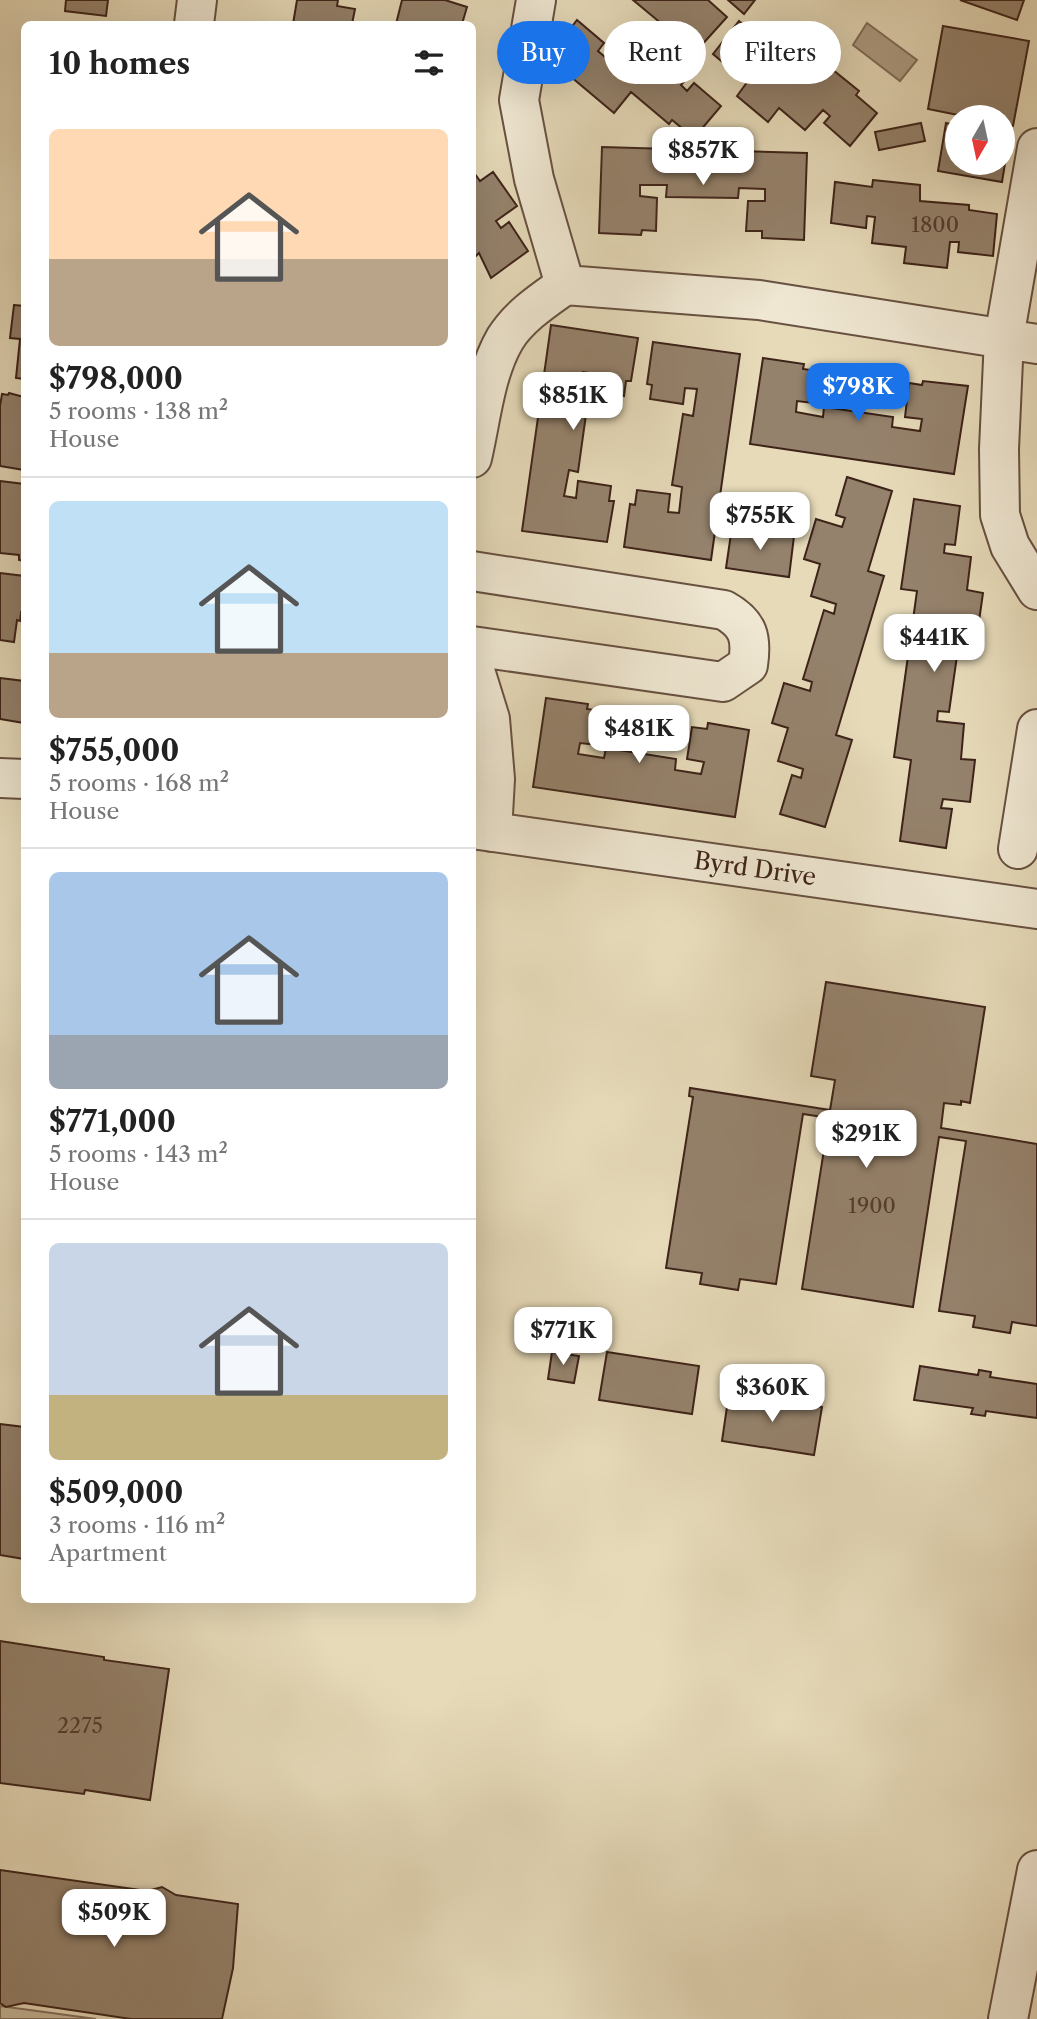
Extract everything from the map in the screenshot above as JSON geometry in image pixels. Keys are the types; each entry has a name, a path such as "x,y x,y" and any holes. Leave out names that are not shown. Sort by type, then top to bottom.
{"street":[{"path":"194,21 197,0"},
{"path":"536,0 519,100 534,179 565,285"},
{"path":"1037,148 1021,341 999,449 1000,515 1010,546 1037,590"},
{"path":"476,440 492,369 506,338 531,310 565,285 759,300 1021,341"},
{"path":"476,572 724,610 737,618 747,629 751,646 748,665 723,682 476,647"},
{"path":"476,676 491,730 495,779 482,830"},
{"path":"1018,849 1037,729"},
{"path":"0,778 21,779"},
{"name":"Byrd Drive","path":"482,830 1037,909"},
{"path":"1008,2019 1037,1870"}],"shaded area":[{"path":"867,23 917,60 900,81 853,45"},
{"path":"0,2006 96,2019 0,2019"}],"building":[{"path":"66,0 108,0 106,16 65,11"},
{"path":"297,0 338,0 337,6 355,9 353,21 294,21"},
{"path":"402,0 445,0 467,7 463,21 397,21"},
{"path":"633,0 708,0 727,17 720,21 720,25 706,40 706,21 658,21"},
{"path":"728,0 755,0 744,14"},
{"path":"960,0 1024,0 1017,20"},
{"path":"943,26 1029,41 1015,115 1015,105 945,105 945,112 928,109"},
{"path":"590,31 604,43 598,51 604,56 604,84 682,84 687,91 695,84 721,106 694,138 672,120 669,124 631,92 614,113 580,84 590,84"},
{"path":"720,45 720,60 713,54"},
{"path":"841,76 859,91 856,95 877,113 850,146 824,123 830,116 823,110 805,130 779,108 768,122 737,96 746,84 841,84"},
{"path":"921,123 925,141 879,150 875,132"},
{"path":"945,129 945,172 938,171"},
{"path":"602,147 807,153 804,240 762,238 762,231 746,231 748,201 765,201 765,189 739,188 738,198 666,197 667,185 640,185 640,196 657,198 656,231 642,230 641,235 599,233"},
{"path":"493,172 517,206 496,221 501,228 509,222 528,251 491,278 479,253 476,256 476,176 480,181"},
{"path":"961,175 1003,175 1002,182"},
{"path":"873,180 920,185 920,201 969,205 969,210 997,214 993,256 958,252 959,242 950,242 947,268 904,263 906,247 872,243 875,217 867,216 866,228 831,223 835,182 872,187"},
{"path":"14,305 21,306 21,379 16,378 20,339 10,338"},
{"path":"551,325 638,338 631,381 626,381 624,396 592,390 594,374 583,372 578,398 588,400 578,472 569,470 564,496 576,498 578,481 611,486 609,501 614,501 607,542 522,531"},
{"path":"653,342 740,354 711,560 624,547 630,504 635,505 637,490 670,494 668,512 679,513 682,487 672,485 683,414 693,416 697,389 685,388 683,404 650,399 652,385 647,384"},
{"path":"763,358 804,364 803,369 818,371 813,403 797,401 796,412 823,417 824,407 893,417 892,427 920,431 922,419 905,417 909,383 922,385 923,381 968,386 954,474 750,444"},
{"path":"2,394 21,396 21,470 0,466 0,406"},
{"path":"847,477 892,491 868,571 884,576 836,735 852,740 825,827 780,814 792,775 801,778 803,769 778,761 788,728 772,723 784,683 810,691 812,682 803,679 824,610 834,614 836,604 811,596 820,564 804,559 816,519 842,527 845,518 836,515"},
{"path":"0,481 21,484 21,560 19,555 0,553"},
{"path":"914,499 960,506 955,545 945,544 944,553 971,557 967,590 983,593 977,635 950,631 949,641 959,642 949,712 938,711 937,721 964,724 961,759 975,760 970,802 943,799 941,808 952,809 946,848 900,841 911,760 894,757 917,591 901,589"},
{"path":"732,527 794,536 789,577 726,568"},
{"path":"0,573 21,576 21,612 14,642 0,640"},
{"path":"0,678 21,681 21,722 0,719"},
{"path":"546,698 588,704 587,709 602,711 597,745 580,743 578,754 604,758 606,748 676,759 675,770 701,774 704,762 687,759 692,727 707,729 708,723 749,730 735,817 533,787"},
{"path":"826,982 985,1007 970,1103 944,1103 941,1128 1037,1144 1037,1326 1012,1322 1010,1333 973,1327 975,1316 939,1311 966,1141 939,1137 913,1307 802,1289 829,1118 803,1114 776,1284 740,1279 738,1290 700,1284 702,1273 666,1268 693,1097 689,1096 690,1088 830,1110 835,1080 811,1076"},
{"path":"552,1352 579,1356 574,1383 548,1379"},
{"path":"607,1352 699,1366 692,1414 599,1400"},
{"path":"920,1366 978,1375 979,1370 991,1372 990,1377 1037,1384 1037,1418 986,1411 985,1416 971,1414 973,1408 914,1400"},
{"path":"729,1393 822,1407 814,1455 722,1441"},
{"path":"0,1424 21,1427 21,1558 0,1555"},
{"path":"0,1641 169,1669 150,1800 85,1790 84,1794 0,1783"},
{"path":"0,1870 147,1891 162,1887 176,1895 238,1904 233,1968 222,2019 131,2019 24,2003 6,2007 0,2003"}]}
